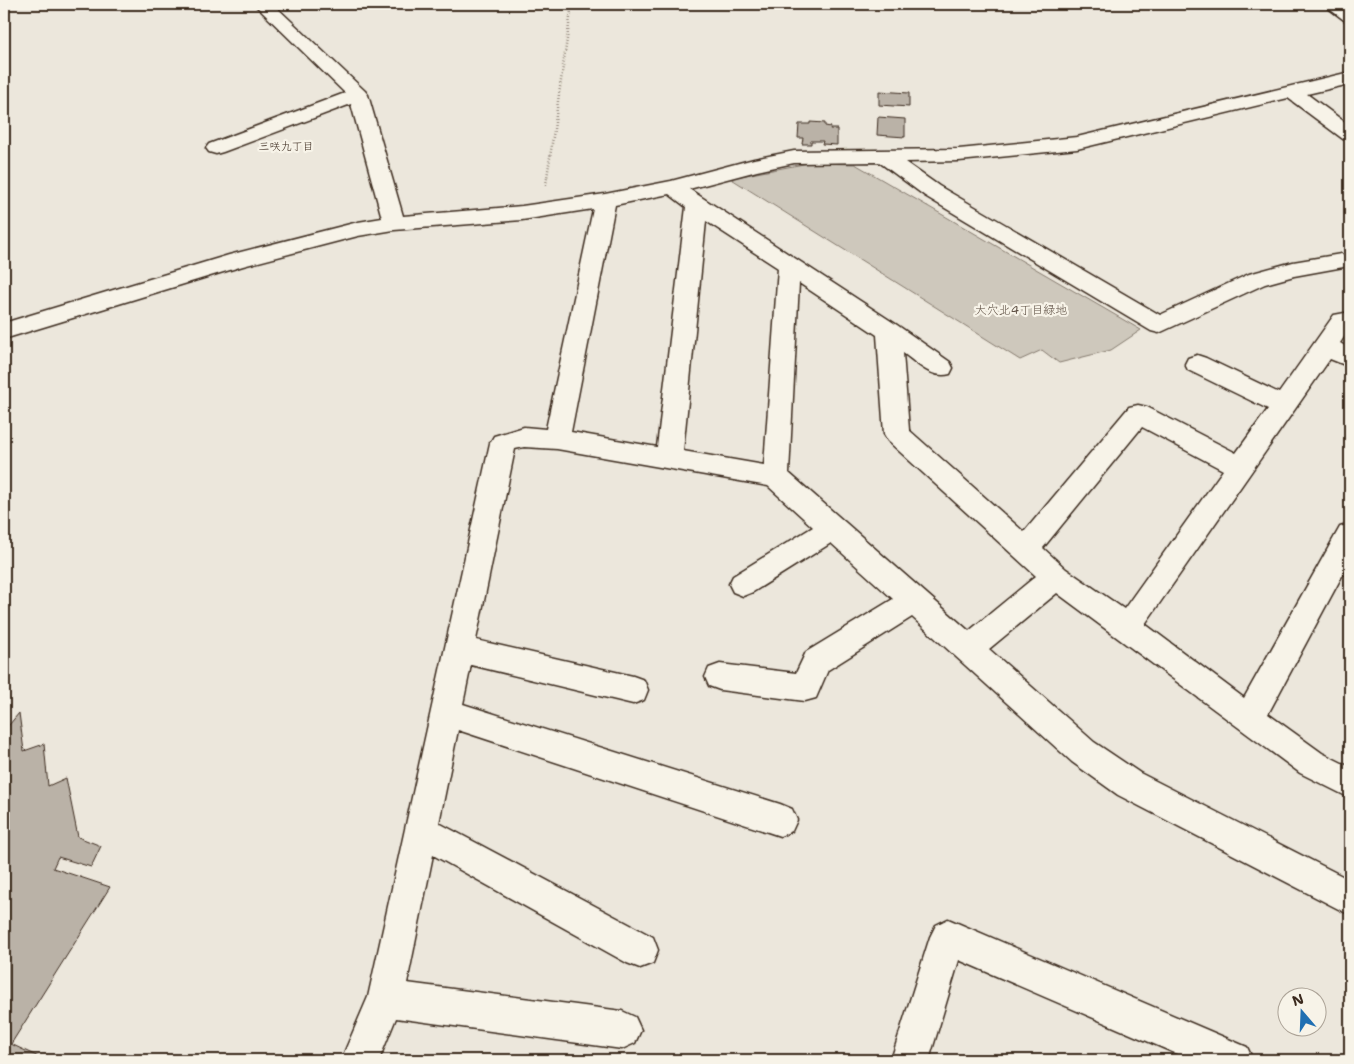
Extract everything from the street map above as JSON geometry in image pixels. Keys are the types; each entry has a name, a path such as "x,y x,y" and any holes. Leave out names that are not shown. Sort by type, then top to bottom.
{"street":[{"path":"263,4 358,95 394,223"},
{"path":"1332,4 1350,16"},
{"path":"4,331 236,260 358,229 394,223 542,210 605,201 674,187 794,156 958,155 1077,143 1350,78"},
{"path":"1292,92 1350,135"},
{"path":"216,148 358,95"},
{"path":"884,156 932,191 1158,324 1257,279 1293,269 1341,261"},
{"path":"674,187 697,205 889,331 941,368"},
{"path":"557,439 605,201"},
{"path":"670,458 697,205"},
{"path":"776,477 789,267"},
{"path":"1127,627 1342,321 1350,320"},
{"path":"889,331 897,434 1056,577 1127,627 1311,764 1350,783"},
{"path":"1326,346 1350,359"},
{"path":"1197,364 1283,406"},
{"path":"1025,550 1138,414 1240,467"},
{"path":"360,1060 386,998 503,443 524,437 557,439 776,477 1083,752 1129,784 1350,898"},
{"path":"743,584 833,528"},
{"path":"1249,719 1350,535"},
{"path":"968,649 1056,577"},
{"path":"720,677 805,688 817,661 914,601"},
{"path":"460,649 634,690"},
{"path":"446,712 780,820"},
{"path":"421,831 640,950"},
{"path":"910,1060 948,937 1234,1060"},
{"path":"386,998 622,1030"}],"path":[{"path":"542,210 572,4"}],"green space":[{"name":"大穴北4丁目緑地","path":"809,163 855,164 1141,330 1111,350 1059,363 1042,350 1020,360 730,178"}],"building":[{"path":"879,91 909,93 909,107 879,105"},
{"path":"878,117 905,119 905,137 877,135"},
{"path":"810,122 825,123 825,126 831,127 830,129 837,129 837,145 822,144 823,141 811,141 811,144 802,144 803,138 798,138 799,124 810,124"},
{"path":"19,713 24,751 44,744 48,786 66,778 78,837 101,846 91,867 58,857 53,868 110,887 11,1044 45,1060 4,1060 4,731"}],"district":[{"name":"三咲九丁目","path":"286,146"}]}
